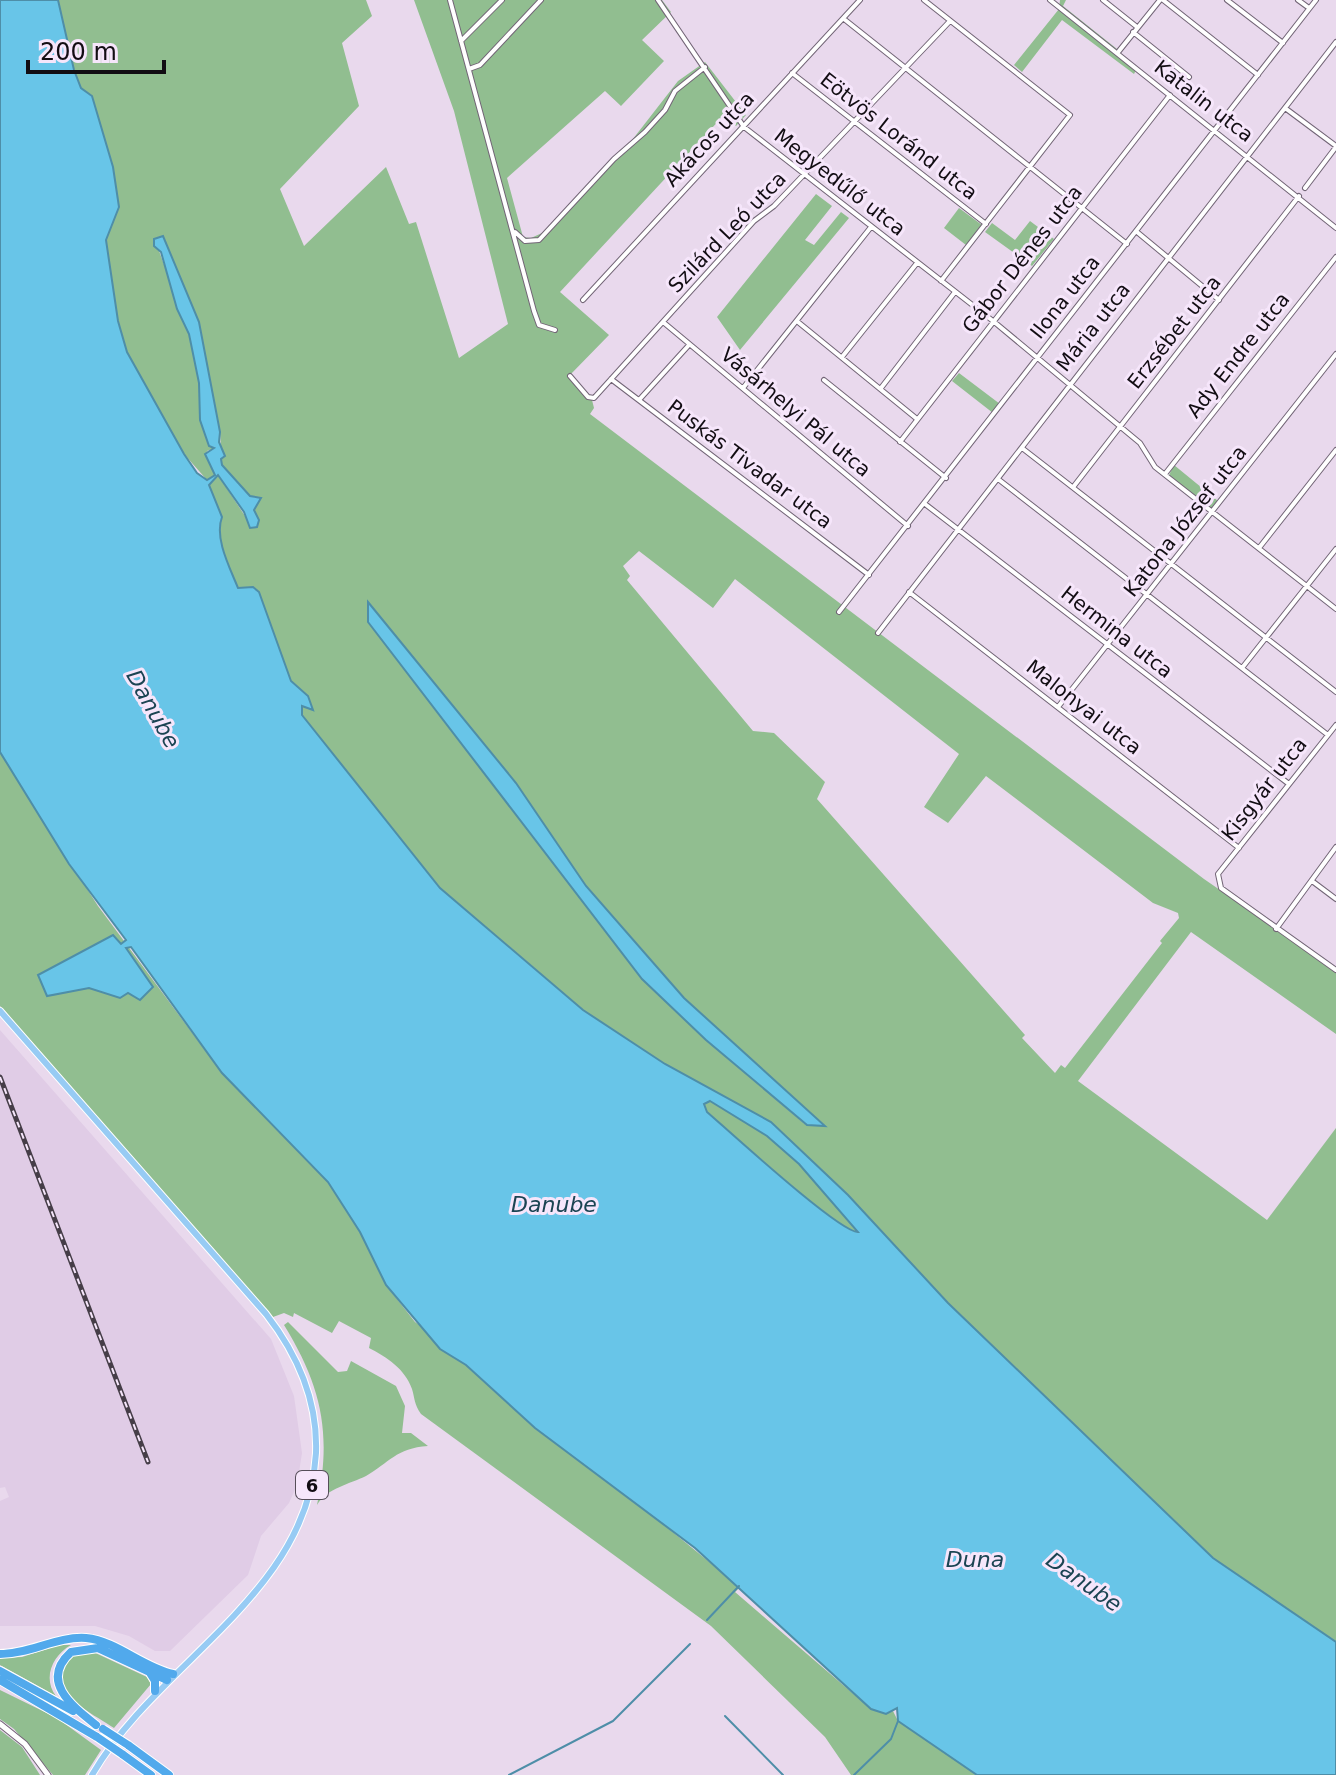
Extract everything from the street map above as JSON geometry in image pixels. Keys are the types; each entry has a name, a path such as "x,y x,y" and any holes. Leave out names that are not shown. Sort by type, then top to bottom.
{"highway":[{"path":"0,1654 23,1653 70,1639 89,1639 154,1671"},
{"path":"169,1775 125,1750 69,1704 60,1690 58,1671 68,1654 79,1648 94,1647 170,1677"},
{"path":"0,1671 98,1730"},
{"path":"154,1671 155,1691"},
{"path":"0,1680 98,1730"},
{"path":"125,1750 151,1775"}],"main road":[{"name":"6","path":"0,1011 266,1314 290,1346 313,1409 315,1470 306,1508 289,1547 263,1584 121,1729 97,1765 94,1775"}],"street":[{"path":"450,0 539,325 555,330"},
{"path":"461,41 502,0"},
{"path":"469,69 480,65 541,0"},
{"name":"Megyedűlő utca","path":"658,0 744,127 993,321 1140,443 1151,463 1336,609"},
{"name":"Akácos utca","path":"583,300 860,0"},
{"path":"924,0 1070,115 941,281"},
{"path":"1103,0 1137,27"},
{"path":"1119,52 1162,0 1258,75"},
{"path":"1227,0 1283,43"},
{"path":"1298,0 1309,8"},
{"name":"Ilona utca","path":"839,612 1316,0"},
{"name":"Katalin utca","path":"1054,1 1336,228"},
{"path":"843,18 1127,244"},
{"name":"Szilárd Leó utca","path":"570,376 588,397 594,398 754,221 804,175 950,21"},
{"path":"1133,32 1189,77"},
{"name":"Mária utca","path":"878,633 1336,42"},
{"path":"511,225 520,238 529,242 539,240 665,110 675,91 705,67"},
{"name":"Eötvös Loránd utca","path":"792,73 986,224"},
{"name":"Gábor Dénes utca","path":"900,442 1170,95"},
{"path":"1285,108 1336,147 1305,188"},
{"name":"Erzsébet utca","path":"1074,486 1299,196"},
{"path":"743,388 871,227"},
{"path":"1137,232 1219,300"},
{"name":"Ady Endre utca","path":"1165,474 1336,257"},
{"path":"842,357 917,263"},
{"path":"881,389 955,292"},
{"name":"Vásárhelyi Pál utca","path":"663,322 908,526"},
{"path":"798,322 917,419"},
{"path":"639,400 689,345"},
{"name":"Katona József utca","path":"1058,707 1336,354"},
{"name":"Puskás Tivadar utca","path":"611,379 869,575"},
{"path":"824,380 946,478"},
{"path":"1021,448 1074,486 1336,692"},
{"path":"1259,548 1336,450"},
{"path":"997,479 1328,735"},
{"name":"Hermina utca","path":"925,504 1289,784"},
{"path":"1242,668 1336,549"},
{"name":"Malonyai utca","path":"908,592 1239,848"},
{"name":"Kisgyár utca","path":"1276,929 1221,888 1218,874 1328,735 1334,732 1336,725"},
{"path":"1336,847 1276,929 1336,970"},
{"path":"1312,881 1336,899"},
{"path":"0,1724 25,1744 48,1775"}],"shaded area":[{"path":"0,1030 271,1339 294,1396 302,1453 297,1485 289,1503 261,1536 248,1575 170,1651 155,1651 129,1636 95,1626 0,1626 0,1501 9,1497 5,1487 0,1488"}],"green space":[{"path":"58,0 366,0 372,16 342,43 359,106 280,189 304,246 386,167 409,224 416,222 459,358 508,324 454,111 414,0 662,0 671,12 642,40 664,61 621,106 605,91 507,178 523,237 531,238 542,233 629,144 678,81 705,62 746,115 736,126 724,115 560,292 609,335 569,376 592,400 594,408 590,414 1204,879 1336,970 1336,1034 1191,932 1078,1081 1267,1220 1336,1128 1336,1642 1213,1558 948,1303 848,1195 771,1122 665,1064 583,1010 440,888 302,715 302,706 308,706 308,696 291,681 246,589 238,588 224,553 220,534 222,517 209,485 218,475 247,519 259,520 254,510 260,498 250,496 222,465 220,432 199,322 163,236 158,248 189,334 199,383 200,420 209,445 214,448 207,451 206,457 215,475 207,480 184,454 127,352 118,321 106,240 119,207 113,167 92,96 81,88","holes":["639,551 713,608 735,579 959,754 924,807 948,823 986,776 1153,903 1178,913 1179,918 1160,941 1162,943 1065,1068 1061,1065 1055,1073 1022,1038 1025,1035 817,799 825,782 774,733 753,731 627,580 630,576 623,566","369,603 516,783 586,886 684,999 824,1125 806,1125 706,1040 642,979 368,622"]},
{"path":"1060,0 1066,0 1063,6 1117,49 1136,70 1134,74 1062,20 1022,72 1014,65 1059,9"},
{"path":"816,194 832,206 805,240 814,245 841,212 849,218 740,350 717,317"},
{"path":"959,208 982,225 966,245 944,228"},
{"path":"1030,221 1054,239 1032,266 985,232 992,223 1015,240"},
{"path":"959,373 1000,404 993,413 952,381"},
{"path":"1174,465 1218,501 1211,509 1169,475"},
{"path":"0,752 98,906 222,1073 328,1182 360,1232 386,1285 440,1349 466,1365 535,1428 642,1507 740,1587 735,1592 871,1709 886,1714 893,1711 898,1721 977,1775 851,1775 825,1737 711,1626 421,1414 405,1375 389,1360 369,1348 371,1338 339,1321 332,1333 294,1313 293,1317 284,1313 273,1317 0,1006"},
{"path":"710,1101 767,1136 799,1164 858,1232 829,1216 760,1159 707,1112 704,1104"},
{"path":"288,1322 338,1372 347,1371 351,1361 396,1386 405,1406 402,1433 411,1433 428,1446 400,1453 366,1476 333,1490 317,1505 324,1456 320,1412 307,1369 284,1325"},
{"path":"60,1645 71,1645 59,1655 52,1668 50,1682 56,1696 0,1665 0,1658 22,1657"},
{"path":"89,1650 147,1677 151,1684 114,1728 76,1703 63,1686 61,1677 67,1659"},
{"path":"0,1690 57,1718 101,1750 85,1775 53,1775 14,1729 0,1719"},
{"path":"0,1730 22,1747 40,1775 0,1775"}],"water":[{"name":"Danube","path":"0,0 58,0 74,70 81,88 92,96 113,167 119,207 106,240 118,321 127,352 197,473 207,480 215,475 205,454 214,448 209,446 200,420 199,383 189,334 177,309 161,252 154,246 154,239 163,236 199,322 220,432 219,442 225,456 221,459 222,465 250,496 261,498 254,510 259,520 257,527 250,528 244,512 218,475 209,485 222,517 220,534 224,553 238,588 253,587 259,592 291,681 308,696 313,710 302,706 302,715 440,888 583,1010 665,1064 771,1122 848,1195 948,1303 1213,1558 1336,1642 1336,1775 977,1775 898,1721 897,1708 886,1714 871,1709 695,1548 535,1428 466,1365 440,1349 386,1285 360,1232 328,1182 222,1073 131,947 126,948 153,987 140,1000 128,993 120,998 89,988 47,996 38,975 113,935 121,944 126,940 69,864 0,752","holes":["710,1101 767,1136 799,1164 858,1232 847,1228 784,1180 707,1112 704,1104"]},
{"path":"368,602 516,783 586,886 684,998 825,1126 807,1125 706,1040 642,979 368,622"}],"waterway":[{"path":"707,1620 739,1586"},
{"path":"509,1775 613,1721 690,1644"},
{"path":"725,1716 783,1775"},
{"path":"854,1775 891,1739 898,1721"}],"railway":[{"path":"0,1077 148,1462"}],"water label":[{"name":"Duna","path":"975,1559"}]}
